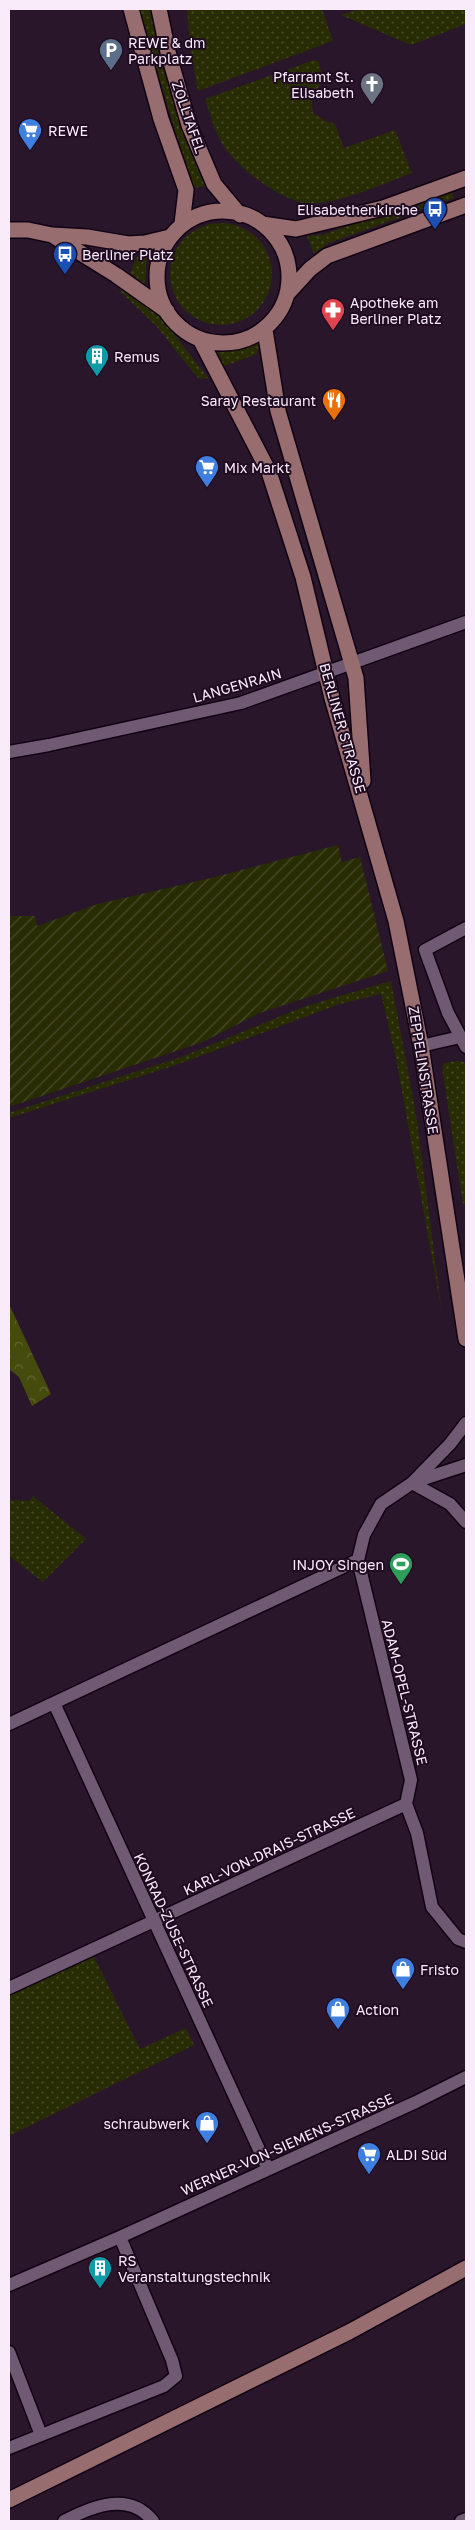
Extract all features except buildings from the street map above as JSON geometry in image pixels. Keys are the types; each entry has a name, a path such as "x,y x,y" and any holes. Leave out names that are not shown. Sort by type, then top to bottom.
{"street":[{"name":"ZOLLTAFEL","path":"131,9 161,119 186,190 182,224"},
{"name":"ZOLLTAFEL","path":"159,9 168,52 189,125 214,184 240,215"},
{"path":"167,311 159,289 159,267 163,250 170,237 182,224 194,217 209,213 226,212 240,215 260,224 296,229 384,208 466,178"},
{"path":"52,235 116,275 167,311 181,328 200,339 216,343 234,343 250,338 265,330 279,313 288,293 310,269 328,256 466,205"},
{"path":"260,224 275,237 285,254 289,273 288,293"},
{"path":"9,230 28,230 52,235 87,236 128,244 145,243 170,237"},
{"name":"BERLINER STRASSE","path":"265,330 278,411 358,690 364,804"},
{"name":"BERLINER STRASSE","path":"200,339 269,472 302,577 326,673 364,804"},
{"name":"LANGENRAIN","path":"9,752 241,703 466,622"},
{"name":"ZEPPELINSTRASSE","path":"364,804 396,921 421,1046 466,1339"},
{"path":"421,1046 463,1042 448,1013 425,950 466,928"},
{"name":"ADAM-OPEL-STRASSE","path":"406,1804 411,1780 358,1560 364,1535 381,1504 412,1483 450,1444 466,1424"},
{"name":"ADAM-OPEL-STRASSE","path":"412,1483 466,1465"},
{"path":"412,1483 450,1504 466,1522"},
{"path":"9,1724 358,1560"},
{"name":"KONRAD-ZUSE-STRASSE","path":"54,1702 268,2169"},
{"path":"406,1804 417,1833 432,1906 458,1939 466,1942"},
{"name":"KARL-VON-DRAIS-STRASSE","path":"9,1988 406,1804"},
{"name":"WERNER-VON-SIEMENS-STRASSE","path":"9,2285 120,2237 416,2102 466,2077"},
{"path":"9,2448 164,2386 176,2376 172,2360 120,2237"},
{"path":"9,2500 333,2340 466,2268"},
{"path":"9,2352 41,2435"},
{"path":"64,2521 81,2512 113,2504 130,2504 144,2511 153,2521"},
{"path":"461,2521 466,2519"}],"green space":[{"path":"138,9 152,9 174,99 206,186 193,188"},
{"path":"187,9 322,9 333,41 198,91 190,47"},
{"path":"360,9 466,9 466,24 411,45 341,15"},
{"path":"314,60 319,62 323,81 311,97 313,113 335,124 344,148 395,130 412,173 374,188 332,201 306,203 296,201 272,189 248,172 229,153 223,145 213,123 205,99"},
{"path":"451,190 454,198 329,243 314,254 307,236 325,234"},
{"name":"Berliner Platz","path":"221,223 240,227 257,238 268,255 272,274 268,293 257,310 240,321 221,325 202,321 185,310 174,293 170,274 174,255 185,238 202,227"},
{"path":"147,255 145,284 130,273 137,257"},
{"path":"122,286 163,320 208,378 201,379 197,377 157,327 120,291"},
{"path":"259,341 257,354 222,367 211,349 236,349"},
{"path":"338,845 342,862 360,857 388,971 260,1013 203,1042 9,1107 9,916 35,916 37,926 98,904 211,878"},
{"path":"391,981 416,1114 442,1313 396,1058 381,994 340,1004 176,1065 9,1118 9,1113 184,1056 303,1007"},
{"path":"459,1061 466,1063 466,1205 463,1204 442,1067 444,1063"},
{"path":"9,1304 51,1394 32,1406 19,1377 9,1369"},
{"path":"33,1496 86,1539 43,1582 9,1556 9,1500 29,1501"},
{"path":"93,1955 140,2049 186,2028 194,2045 9,2136 9,1996"}],"place":[{"name":"REWE & dm Parkplatz","path":"111,71"},
{"name":"Pfarramt St. Elisabeth","path":"372,105"},
{"name":"REWE","path":"30,151"},
{"name":"Elisabethenkirche","path":"435,230"},
{"name":"Berliner Platz","path":"65,275"},
{"name":"Apotheke am Berliner Platz","path":"333,331"},
{"name":"Remus","path":"97,377"},
{"name":"Saray Restaurant","path":"334,421"},
{"name":"Mix Markt","path":"207,488"},
{"name":"INJOY Singen","path":"401,1585"},
{"name":"Fristo","path":"403,1990"},
{"name":"Action","path":"338,2030"},
{"name":"schraubwerk","path":"207,2144"},
{"name":"ALDI Süd","path":"369,2175"},
{"name":"RS Veranstaltungstechnik","path":"100,2289"}]}
